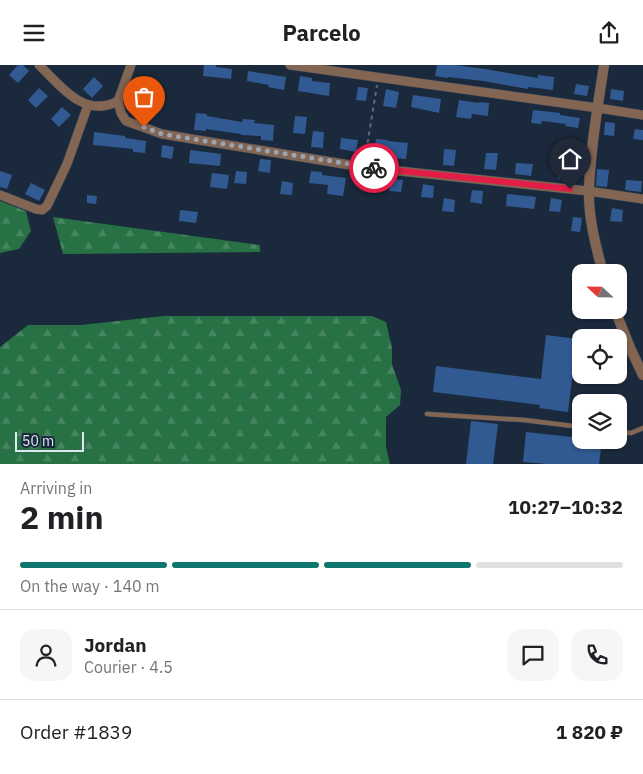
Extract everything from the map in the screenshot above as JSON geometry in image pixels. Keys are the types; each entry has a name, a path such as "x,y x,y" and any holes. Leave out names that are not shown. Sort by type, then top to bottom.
{"street":[{"path":"39,65 78,101 88,105 103,107 118,101"},
{"path":"131,65 118,101 121,113 126,121 162,134 363,167 588,191 643,199"},
{"path":"290,65 643,115"},
{"path":"601,264 593,232 588,191 604,65"},
{"path":"0,195 36,209 42,210 47,206 66,164 88,105"},
{"path":"619,319 643,375"}],"lane":[{"path":"427,414 524,420 572,426"},
{"path":"627,433 643,428"}],"path":[{"path":"363,167 378,77"}],"green space":[{"path":"0,201 26,211 31,231 19,249 0,253"},
{"path":"53,217 260,245 260,252 63,254"},
{"path":"164,316 372,316 386,322 392,348 392,364 401,390 400,405 386,417 386,447 390,464 0,464 0,347 28,325 81,325"}],"building":[{"path":"18,65 23,65 29,71 18,83 9,75"},
{"path":"204,65 216,65 216,67 232,69 231,79 203,76"},
{"path":"437,65 455,65 538,78 538,75 554,77 553,90 528,87 528,89 483,81 435,76"},
{"path":"248,71 286,77 284,90 247,81"},
{"path":"300,76 312,78 312,81 330,83 329,96 298,91"},
{"path":"94,77 103,86 92,98 83,89"},
{"path":"576,84 589,86 587,96 574,94"},
{"path":"358,87 368,88 366,101 356,100"},
{"path":"39,88 48,96 36,108 28,100"},
{"path":"386,89 399,92 396,108 383,106"},
{"path":"611,89 624,91 623,101 610,99"},
{"path":"413,95 441,99 439,113 411,107"},
{"path":"145,99 159,107 154,117 139,109"},
{"path":"459,100 489,103 488,116 472,114 471,119 456,117"},
{"path":"62,107 71,115 59,127 51,119"},
{"path":"533,110 560,113 560,115 580,118 578,128 565,126 566,124 542,121 541,124 531,123"},
{"path":"196,113 242,122 243,119 255,120 254,123 274,125 273,141 261,140 261,136 241,135 206,129 206,131 194,130"},
{"path":"295,116 307,117 305,134 293,133"},
{"path":"605,122 615,123 614,136 604,135"},
{"path":"635,129 643,130 643,140 633,139"},
{"path":"313,131 324,132 323,148 311,147"},
{"path":"94,132 146,141 145,153 133,152 133,149 93,145"},
{"path":"341,138 358,140 356,152 340,149"},
{"path":"376,139 408,143 406,159 374,155"},
{"path":"162,145 174,147 172,159 161,157"},
{"path":"444,149 456,150 454,166 443,165"},
{"path":"190,150 221,154 220,166 189,163"},
{"path":"486,153 498,153 496,170 484,169"},
{"path":"260,159 271,160 270,173 258,171"},
{"path":"516,163 533,164 531,176 515,174"},
{"path":"559,167 575,169 574,180 558,179"},
{"path":"597,169 609,170 607,187 596,186"},
{"path":"0,171 12,175 7,189 0,187"},
{"path":"236,171 247,172 246,184 234,183"},
{"path":"311,171 322,172 322,175 346,178 343,196 327,194 328,185 309,183"},
{"path":"212,173 229,175 227,189 210,187"},
{"path":"364,176 376,178 374,190 363,189"},
{"path":"391,179 403,180 401,192 389,191"},
{"path":"626,180 642,181 641,192 625,190"},
{"path":"282,181 293,183 292,195 280,194"},
{"path":"31,183 45,190 39,201 25,194"},
{"path":"423,184 434,186 433,198 421,197"},
{"path":"472,190 483,191 482,204 470,202"},
{"path":"507,194 536,197 534,209 506,206"},
{"path":"87,195 97,196 96,204 87,203"},
{"path":"444,198 455,200 454,212 442,211"},
{"path":"551,198 562,200 560,212 549,211"},
{"path":"612,208 623,210 622,222 610,221"},
{"path":"180,210 198,212 196,223 179,221"},
{"path":"573,217 582,218 580,232 571,231"},
{"path":"546,335 572,338 572,380 568,412 539,408 540,405 433,392 436,366 541,379"},
{"path":"471,421 498,424 493,464 466,464"},
{"path":"526,432 572,437 572,449 601,449 599,464 523,462"}],"way so far":[{"path":"144,127 162,134 374,168"}],"route":[{"path":"374,168 570,189"}]}
